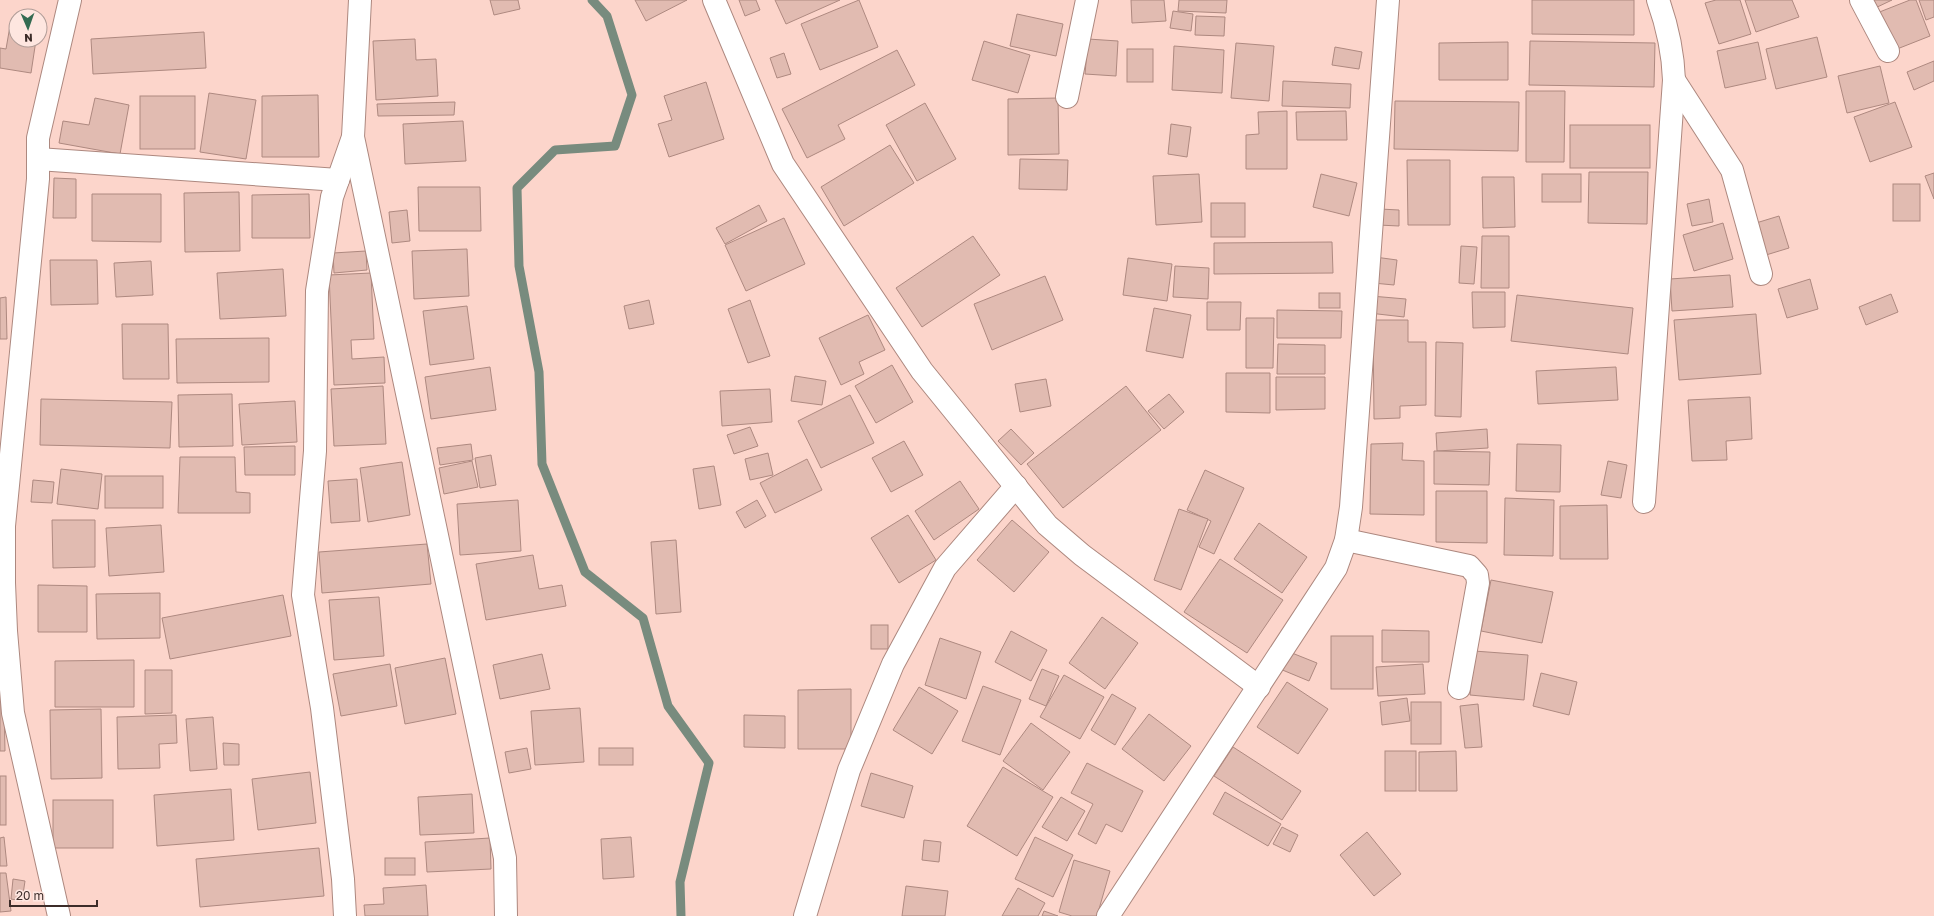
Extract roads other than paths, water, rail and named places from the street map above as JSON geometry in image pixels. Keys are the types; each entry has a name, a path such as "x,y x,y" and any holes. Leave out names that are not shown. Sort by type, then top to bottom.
{"street":[{"path":"59,916 13,713 6,631 4,526 38,179 38,138 70,0"},
{"path":"360,0 353,136 505,858 506,916"},
{"path":"714,0 783,164 922,371 1047,524 1082,555 1259,687"},
{"path":"1067,97 1088,0"},
{"path":"1108,916 1336,568 1346,540 1351,507 1388,0"},
{"path":"1644,502 1674,80 1674,54 1658,0"},
{"path":"1860,0 1888,50"},
{"path":"1674,80 1732,170 1761,274"},
{"path":"345,916 343,879 322,708 303,595 315,452 317,292 332,197 353,136"},
{"path":"38,159 338,180"},
{"path":"805,916 848,770 893,664 945,568 1016,486"},
{"path":"1346,540 1469,566 1477,575 1478,583 1459,688"}],"waterway":[{"path":"592,0 607,16 632,95 615,146 555,150 517,188 519,266 539,372 542,464 585,572 643,618 668,706 709,763 680,882 681,916"}]}
